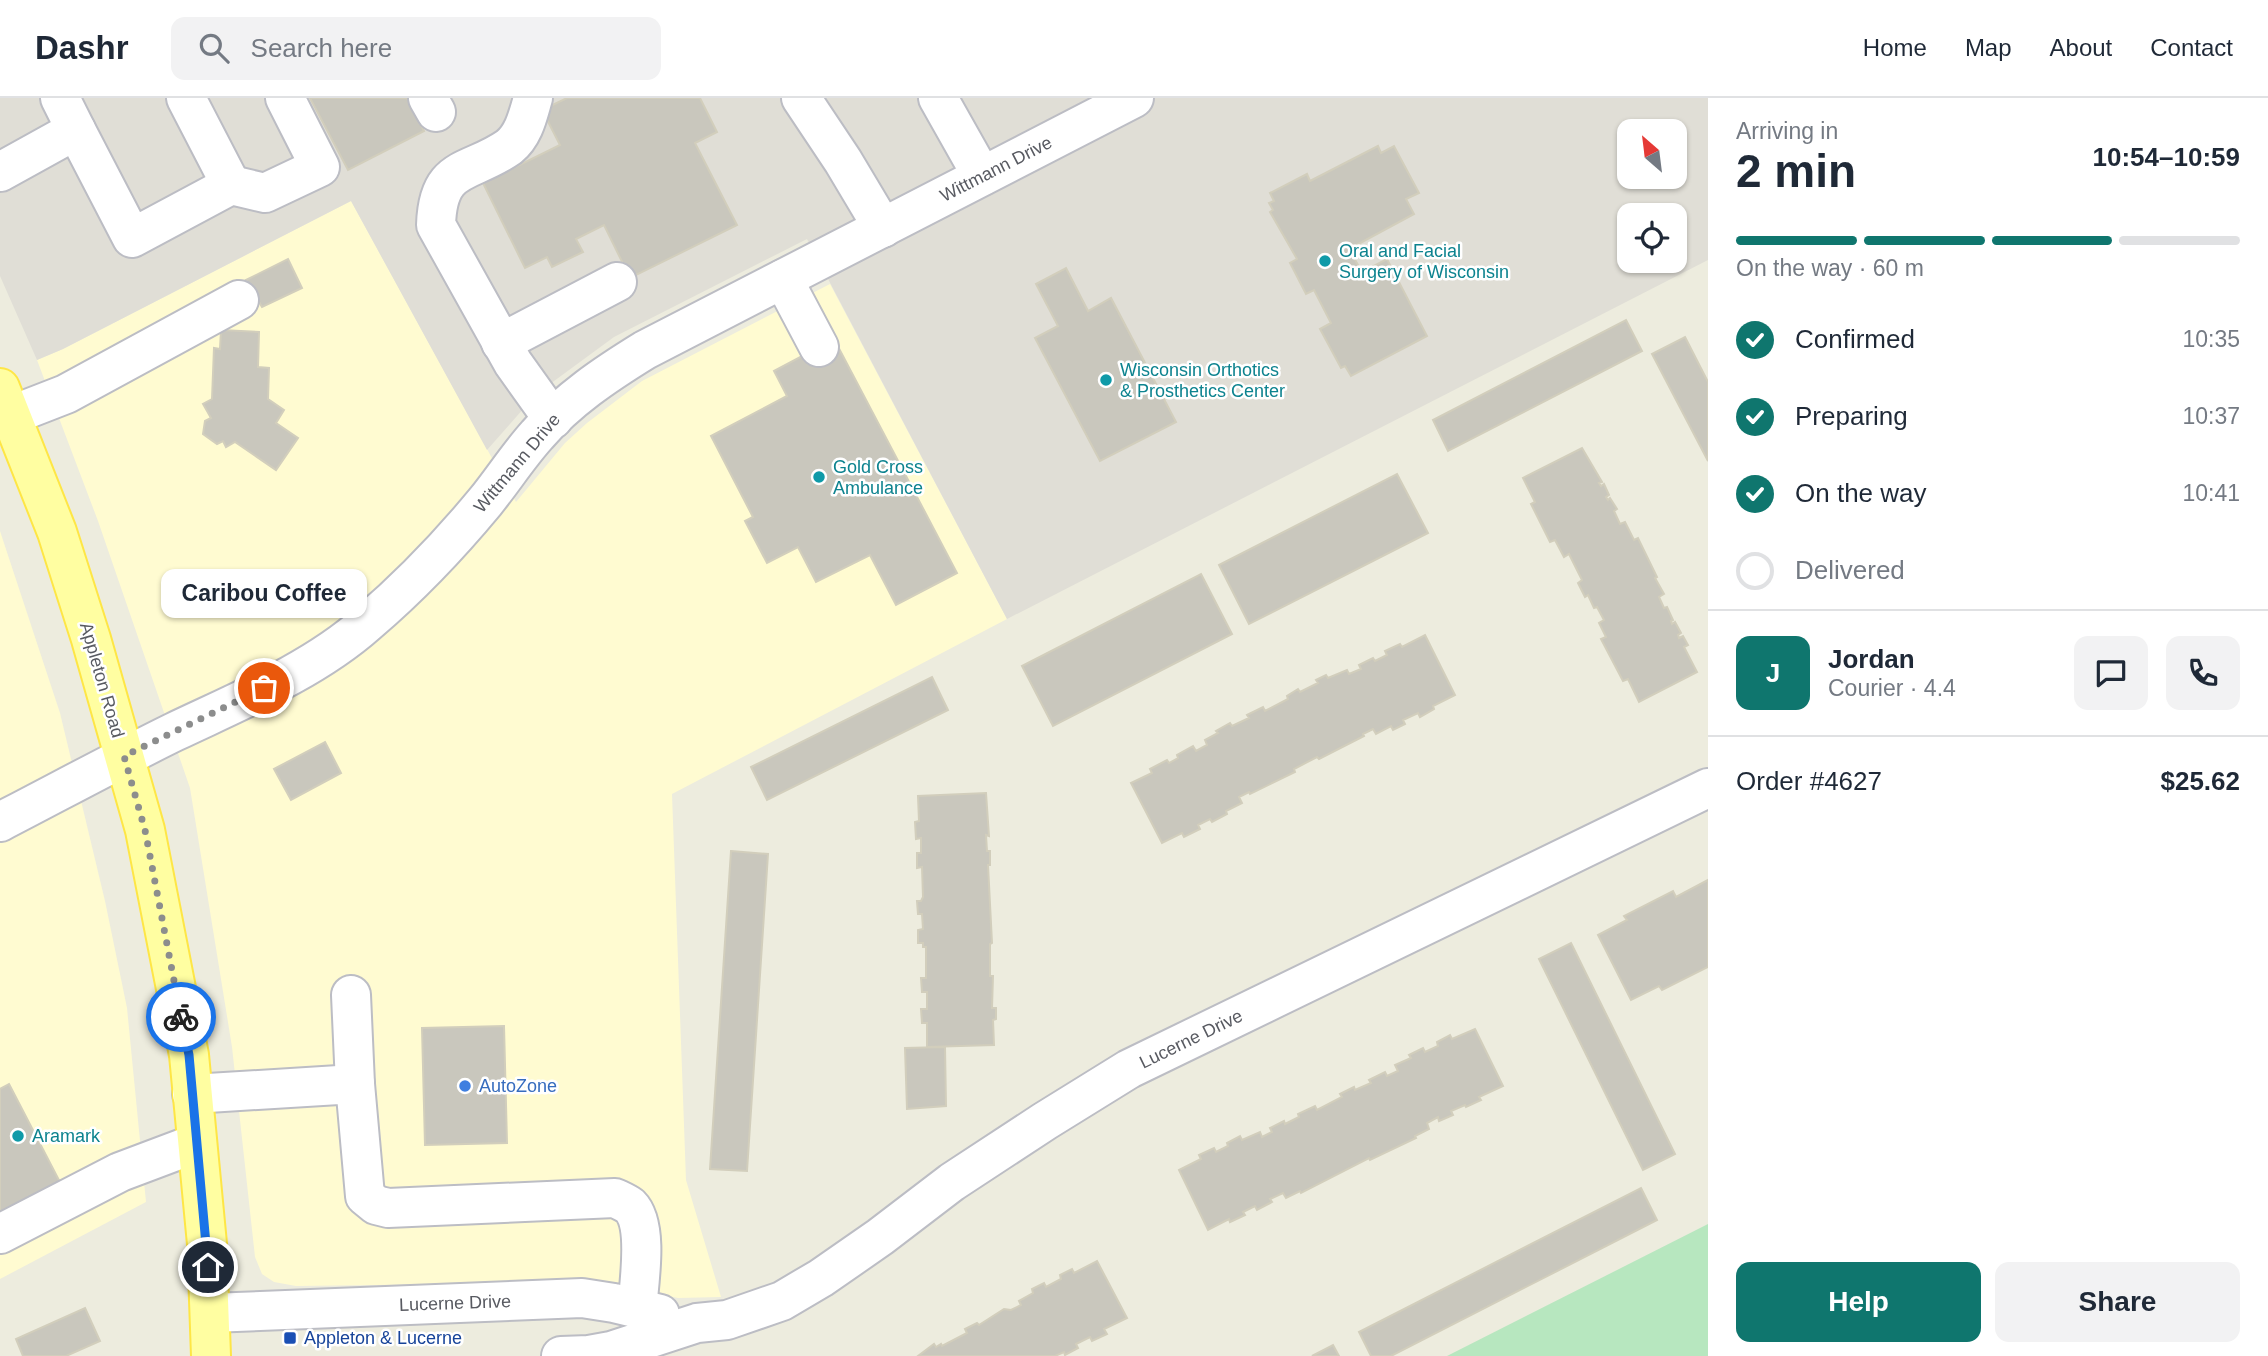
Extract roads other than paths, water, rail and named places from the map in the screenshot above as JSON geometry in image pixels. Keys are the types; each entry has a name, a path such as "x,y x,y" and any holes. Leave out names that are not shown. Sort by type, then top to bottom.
{"main road":[{"name":"Appleton Road","path":"6,402 57,532 91,639 145,830 189,1055 207,1244 211,1356"}],"street":[{"path":"186,98 231,185"},
{"path":"0,172 68,114 132,238 231,185 265,193 320,167 285,98"},
{"path":"533,98 523,131 510,146 447,181 437,205 436,225 513,363 553,419"},
{"path":"801,98 883,228"},
{"path":"938,98 982,177"},
{"name":"Wittmann Drive","path":"0,822 323,656 366,624 401,592 484,503 537,434 600,379 622,364 1134,98"},
{"path":"783,279 819,347"},
{"path":"501,343 617,282"},
{"path":"6,402 66,394 239,300"},
{"name":"Lucerne Drive","path":"561,1356 696,1340 727,1320 782,1301 880,1237 952,1182 1129,1069 1708,788"},
{"path":"351,995 355,1084 365,1196 376,1205 388,1208 615,1198 629,1206 637,1218 641,1233 637,1309"},
{"path":"192,1094 355,1084"},
{"path":"0,1234 120,1172 197,1143"},
{"name":"Lucerne Drive","path":"210,1313 582,1298 637,1309 696,1340"}],"place":[{"name":"Oral and Facial Surgery of Wisconsin","path":"1325,261"},
{"name":"Wisconsin Orthotics & Prosthetics Center","path":"1106,380"},
{"name":"Gold Cross Ambulance","path":"819,477"},
{"name":"Caribou Coffee","path":"264,688"},
{"name":"AutoZone","path":"465,1086"},
{"name":"Aramark","path":"18,1136"},
{"name":"Appleton & Lucerne","path":"290,1338"}]}
